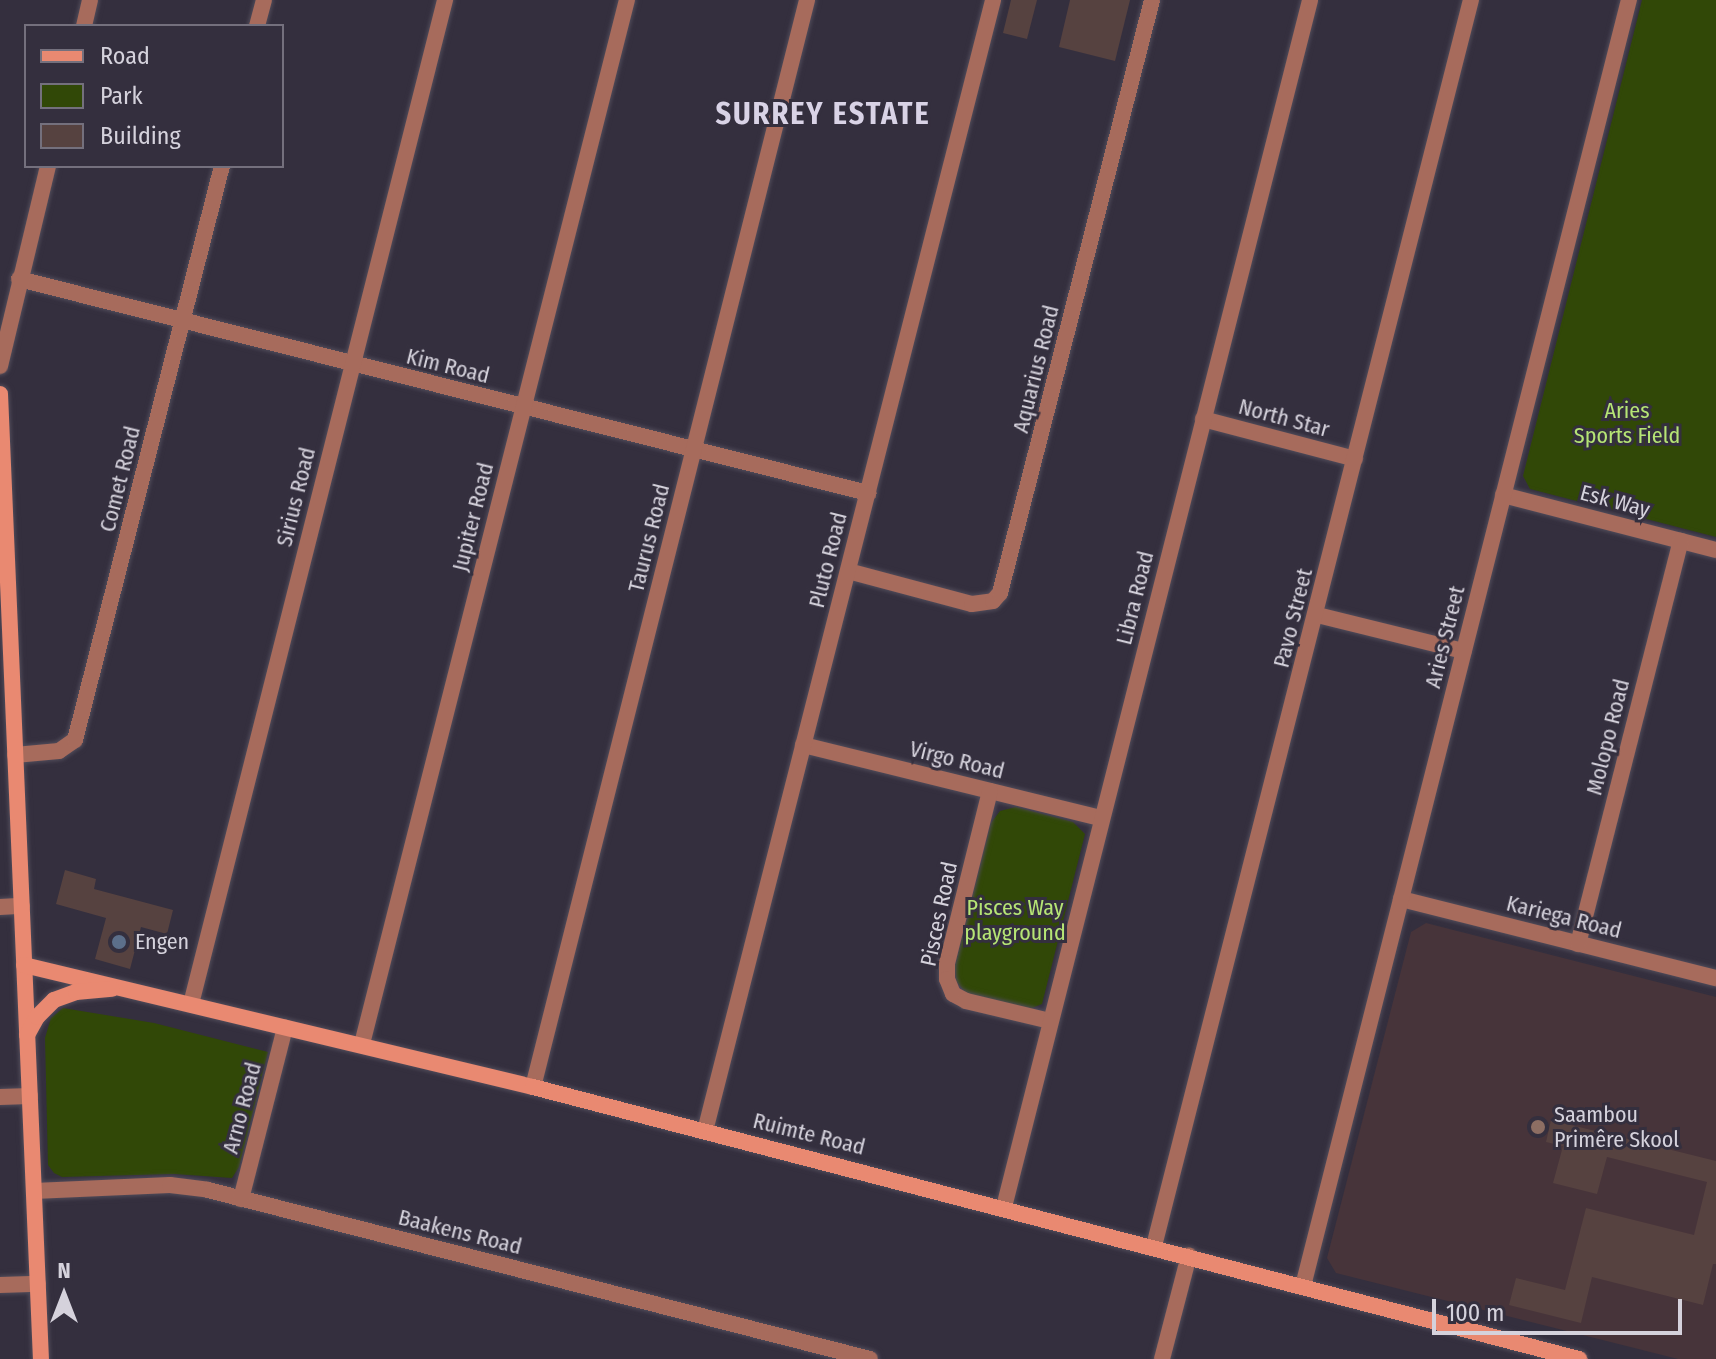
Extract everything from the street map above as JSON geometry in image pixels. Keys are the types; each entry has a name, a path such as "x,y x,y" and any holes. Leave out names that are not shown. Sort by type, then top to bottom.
{"street":[{"path":"84,24 90,0"},
{"path":"258,24 264,0"},
{"name":"Sirius Road","path":"191,1004 445,0"},
{"name":"Jupiter Road","path":"362,1044 627,0"},
{"name":"Taurus Road","path":"533,1087 807,0"},
{"name":"Pluto Road","path":"705,1131 993,0"},
{"name":"Aquarius Road","path":"848,571 972,604 993,601 1000,593 1152,0"},
{"name":"Libra Road","path":"1004,1207 1310,0"},
{"name":"Pavo Street","path":"1154,1246 1471,0"},
{"name":"Aries Street","path":"1303,1286 1629,0"},
{"path":"0,366 47,168"},
{"name":"Comet Road","path":"15,755 59,751 75,740 221,168"},
{"name":"Kim Road","path":"19,279 868,493"},
{"path":"0,394 7,719 15,755 41,1359"},
{"name":"North Star","path":"1203,419 1355,459"},
{"name":"Esk Way","path":"1503,495 1716,550"},
{"name":"Molopo Road","path":"1578,944 1681,541"},
{"path":"1317,615 1464,651"},
{"name":"Virgo Road","path":"803,745 1101,818"},
{"name":"Pisces Road","path":"990,791 947,963 947,979 953,994 966,1001 1050,1021"},
{"name":"Kariega Road","path":"1401,899 1716,978"},
{"path":"0,907 22,906"},
{"name":"Ruimte Road","path":"24,965 533,1087 1189,1255 1551,1356 1579,1359"},
{"path":"27,1035 37,1017 54,1000 76,992 121,987"},
{"name":"Arno Road","path":"241,1199 285,1028"},
{"path":"0,1097 30,1096"},
{"name":"Baakens Road","path":"34,1191 170,1185 241,1199 870,1359"},
{"path":"1162,1359 1189,1255"},
{"path":"0,1285 38,1284"}],"shaded area":[{"name":"Saambou Primêre Skool","path":"1426,923 1716,997 1716,1359 1678,1359 1336,1273 1327,1258 1411,932"}],"green space":[{"name":"Aries Sports Field","path":"1642,0 1716,0 1716,537 1530,489 1523,476"},
{"name":"Pisces Way playground","path":"1016,807 1073,822 1085,834 1042,1004 1027,1010 966,993 956,981 955,966 991,823 1000,811"},
{"path":"63,1008 154,1023 268,1052 239,1167 232,1178 174,1174 62,1177 54,1173 48,1165 45,1038 51,1018"}],"building":[{"path":"1011,0 1037,0 1027,39 1003,33"},
{"path":"1070,0 1130,0 1115,61 1059,47"},
{"path":"65,870 96,879 94,889 173,910 167,934 141,927 130,969 95,959 106,918 56,904"},
{"path":"1551,1120 1716,1161 1716,1264 1713,1264 1703,1305 1592,1277 1581,1323 1509,1305 1516,1278 1565,1290 1586,1208 1694,1235 1707,1182 1607,1157 1597,1194 1553,1183 1563,1146 1546,1142"}],"place":[{"name":"Engen","path":"119,942"},
{"name":"Saambou Primêre Skool","path":"1538,1127"}],"district":[{"name":"SURREY ESTATE","path":"823,114"}]}
